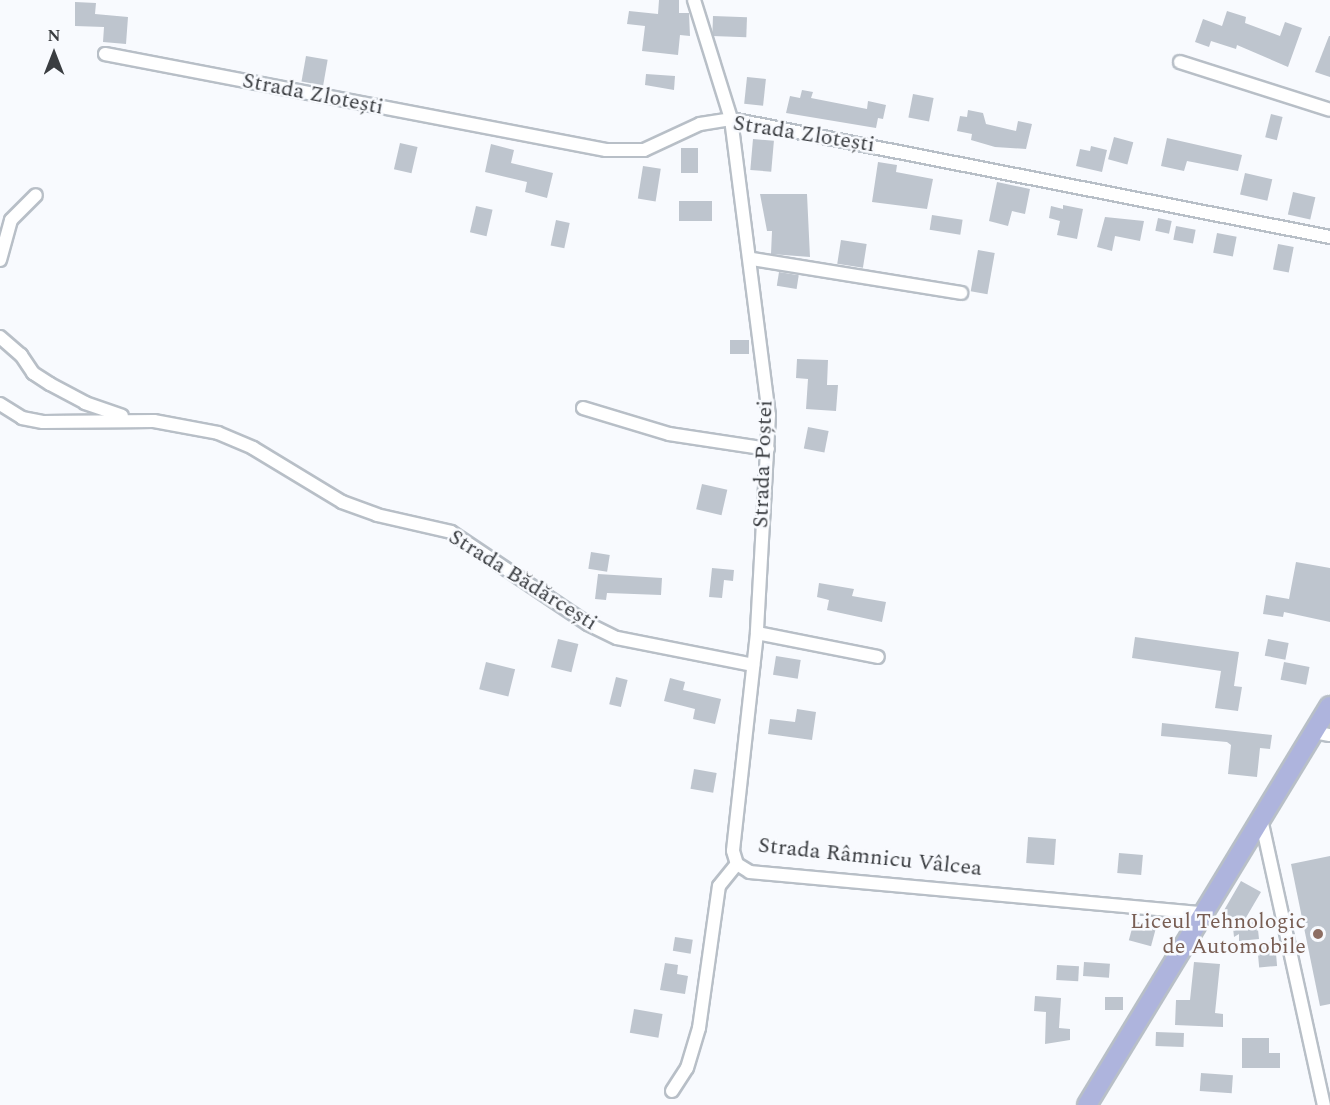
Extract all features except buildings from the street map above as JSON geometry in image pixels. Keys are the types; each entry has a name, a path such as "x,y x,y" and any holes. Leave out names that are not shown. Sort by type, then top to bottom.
{"main road":[{"path":"1087,1105 1261,819 1322,734 1330,706"}],"street":[{"name":"Strada Poștei","path":"694,0 731,119 752,259 769,416 757,633 732,851 737,864"},
{"name":"Strada Zlotești","path":"105,54 606,150 644,150 694,126 731,119 1330,237"},
{"path":"1180,62 1330,110"},
{"path":"0,260 11,220 36,195"},
{"path":"752,259 961,293"},
{"name":"Strada Bădărcești","path":"0,338 21,355 33,373 50,384 85,403 132,420"},
{"name":"Strada Bădărcești","path":"0,404 22,418 43,423 132,420 219,433 253,448 342,502 377,515 451,532 588,624 617,638 753,664"},
{"path":"583,408 669,434 768,449"},
{"path":"757,633 878,657"},
{"path":"1261,819 1324,1105"},
{"name":"Strada Râmnicu Vâlcea","path":"672,1091 687,1068 699,1028 719,886 737,864 750,872 1204,913"}],"place":[{"name":"Liceul Tehnologic de Automobile","path":"1318,934"}]}
